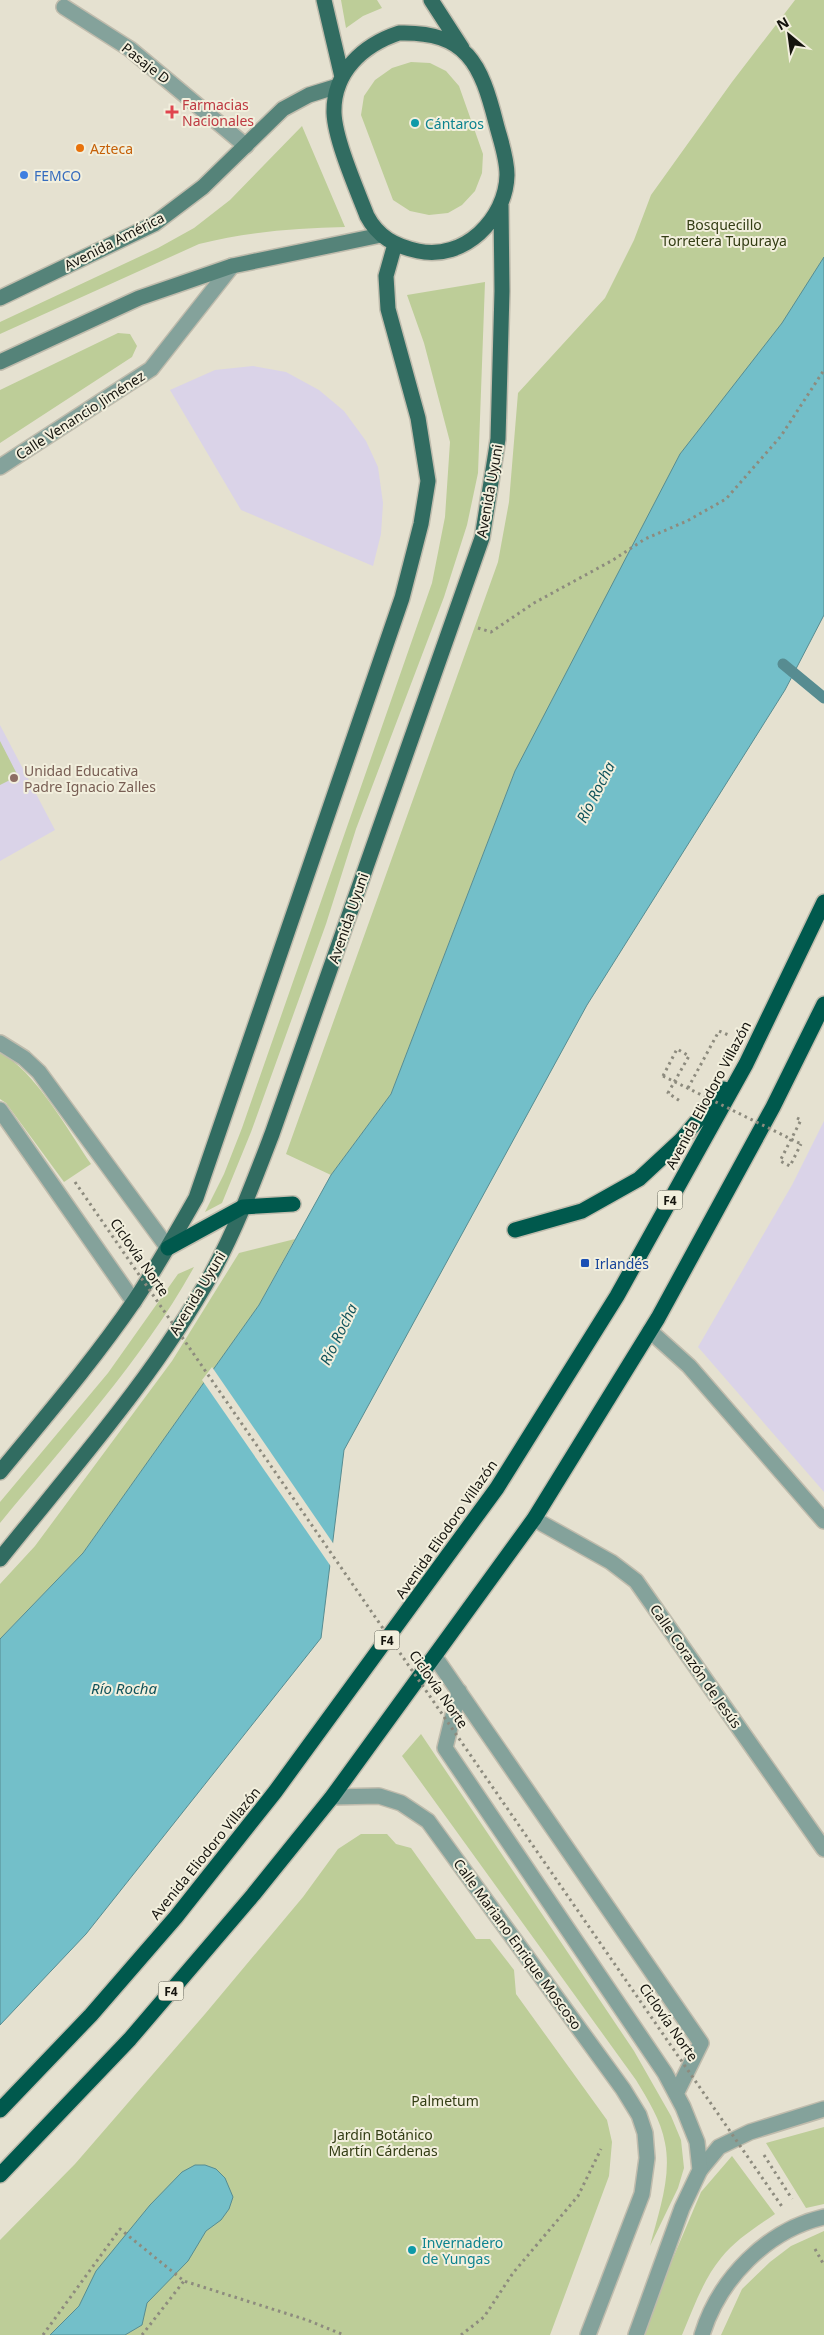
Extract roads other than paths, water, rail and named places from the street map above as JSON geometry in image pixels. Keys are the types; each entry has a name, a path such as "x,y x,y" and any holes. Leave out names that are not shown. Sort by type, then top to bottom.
{"highway":[{"name":"Avenida Eliodoro Villazón","path":"0,2110 91,2015 176,1917 281,1784 498,1488 617,1296 746,1064 824,902"},
{"name":"F4","path":"0,2175 130,2039 253,1895 332,1797 534,1519 650,1331 773,1107 824,1004"},
{"path":"515,1230 582,1211 639,1179 681,1140 746,1064"},
{"path":"168,1248 243,1207 293,1204"}],"main road":[{"path":"324,0 340,82"},
{"path":"431,0 483,77 505,158 507,174 500,205 493,219 482,231 470,241 455,248 423,252 395,244 381,235 374,229 367,216 338,132 334,114 340,82 352,62 365,48 381,39 399,33 418,33 436,36 464,51"},
{"name":"Avenida América","path":"0,298 154,224 203,187 283,109 309,95 340,82"},
{"name":"Avenida Uyuni","path":"0,1560 149,1372 211,1274 243,1207 272,1134 482,538 498,439 502,291 500,205"},
{"path":"0,362 139,298 232,266 381,235"},
{"path":"0,1472 58,1401 134,1302 168,1248 196,1198 402,598 421,524 428,481 418,418 388,309 386,276 395,244"}],"street":[{"name":"Pasaje D","path":"64,7 130,49 246,146"},
{"name":"Calle Venancio Jiménez","path":"0,466 151,369 232,266"},
{"path":"0,1043 24,1058 39,1072 168,1248"},
{"path":"0,1110 134,1302"},
{"path":"650,1331 689,1366 824,1521"},
{"name":"Calle Corazón de Jesús","path":"534,1519 611,1562 636,1581 824,1849"},
{"path":"435,1657 701,2043 676,2094"},
{"path":"459,1691 445,1748 665,2073 697,2142 700,2170"},
{"name":"Calle Mariano Enrique Moscoso","path":"332,1797 379,1796 401,1803 428,1821 623,2089 639,2115 645,2134 647,2158 642,2194 588,2335"},
{"path":"636,2335 682,2208 700,2170 719,2147 750,2132 824,2109"},
{"path":"702,2335 724,2288 746,2262 772,2240 797,2226 824,2217"}],"water":[{"name":"Río Rocha","path":"824,257 824,615 785,690 587,1005 344,1450 321,1638 86,1934 0,2025 0,1639 83,1553 259,1305 331,1175 391,1094 515,771 680,454 782,323"},
{"path":"195,2165 205,2165 216,2169 225,2178 233,2197 229,2209 221,2220 206,2231 188,2261 147,2303 142,2325 125,2335 50,2335 79,2306 96,2271 150,2205 182,2172"}],"waterway":[{"path":"783,664 824,698"}],"place":[{"name":"Farmacias Nacionales","path":"172,112"},
{"name":"Cántaros","path":"415,123"},
{"name":"Azteca","path":"80,148"},
{"name":"FEMCO","path":"24,175"},
{"name":"Unidad Educativa Padre Ignacio Zalles","path":"14,778"},
{"name":"Irlandés","path":"585,1263"},
{"name":"Invernadero de Yungas","path":"412,2250"}],"park label":[{"name":"Bosquecillo Torretera Tupuraya","path":"724,232"},
{"name":"Palmetum","path":"445,2100"},
{"name":"Jardín Botánico Martín Cárdenas","path":"383,2142"}]}
